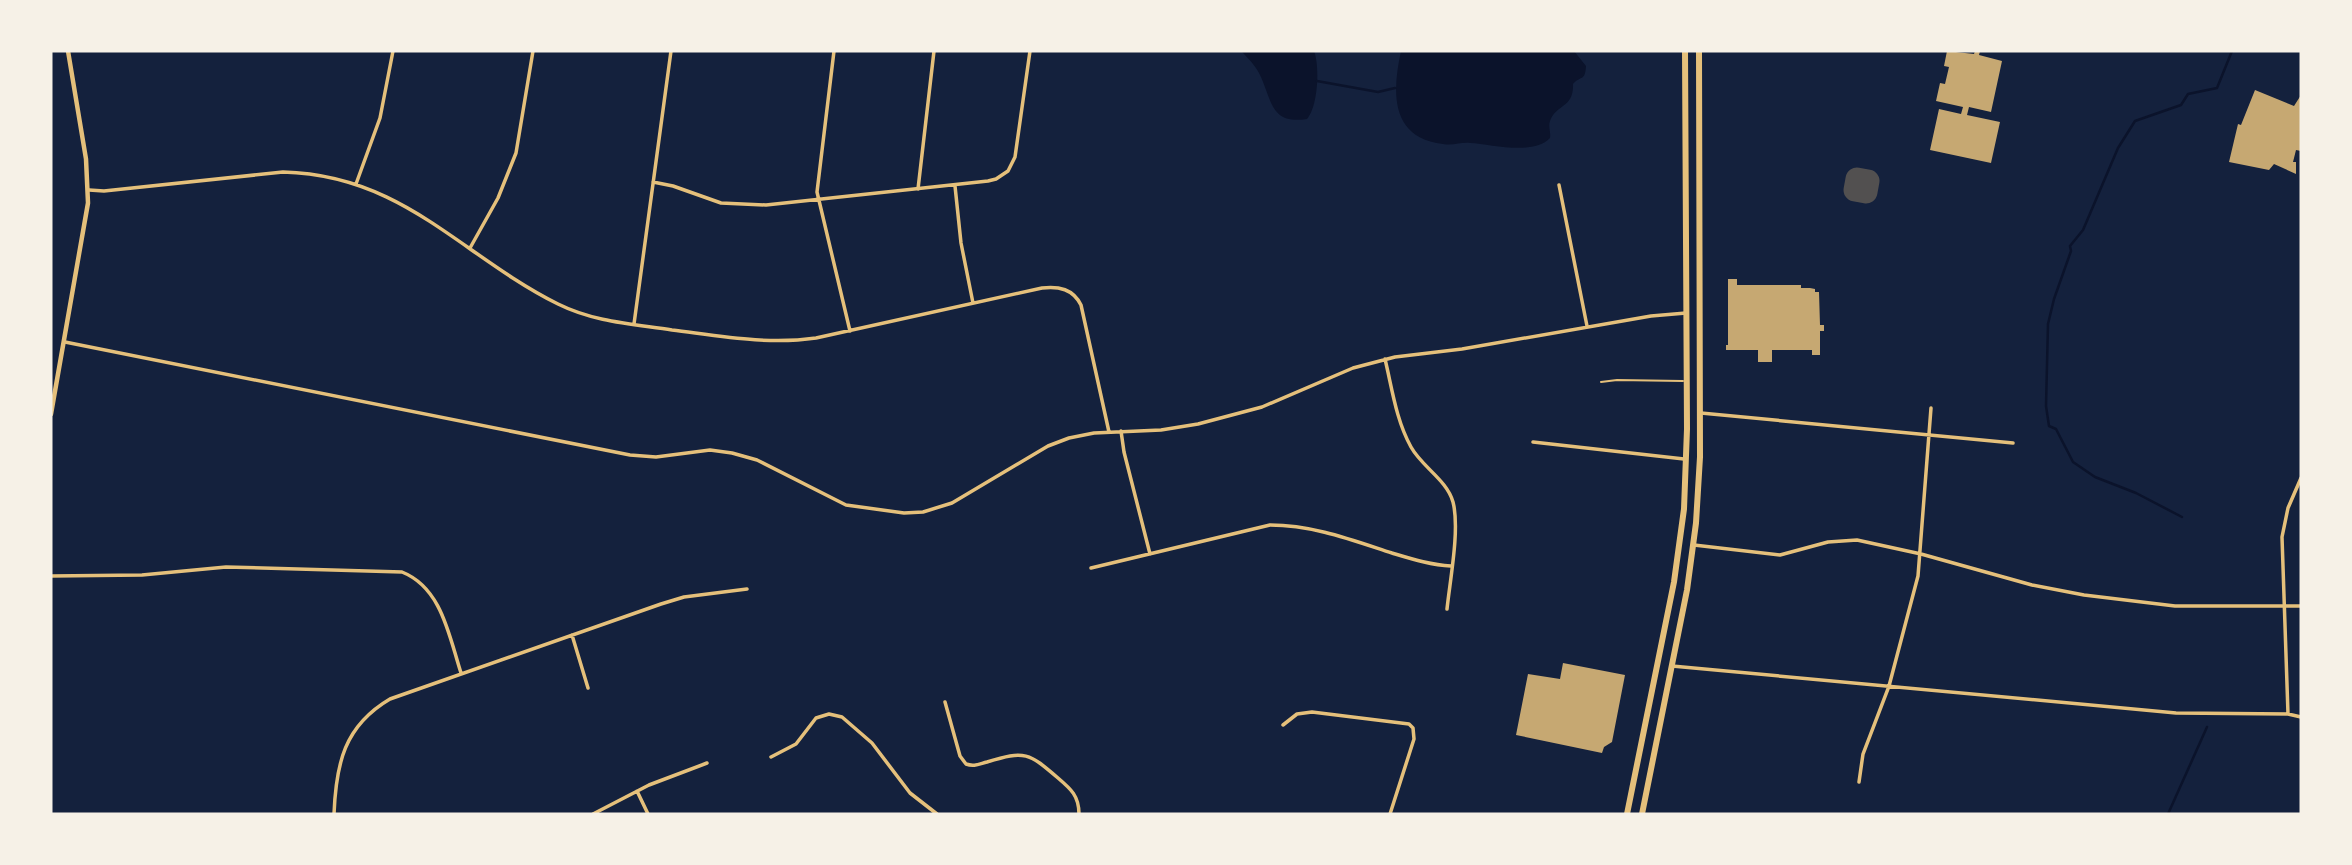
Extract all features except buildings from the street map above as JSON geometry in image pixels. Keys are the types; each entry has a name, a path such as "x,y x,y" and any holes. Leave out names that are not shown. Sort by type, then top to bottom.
{"highway":[{"path":"1627,814 1676,570 1684,509 1687,381 1685,51"},
{"path":"1642,814 1694,545 1700,469 1699,51"}],"street":[{"path":"51,414 87,215 89,190 68,51"},
{"path":"356,184 380,118 393,51"},
{"path":"470,248 498,198 516,153 533,51"},
{"path":"634,324 671,51"},
{"path":"834,51 817,177 818,200 850,331"},
{"path":"918,189 934,51"},
{"path":"653,182 732,205 755,206 956,186 996,179 1008,171 1017,148 1030,51"},
{"path":"89,190 104,191 283,172 320,175 356,184 408,207 569,309 602,320 764,341 803,340 1051,287 1072,293 1084,314 1109,432"},
{"path":"1559,185 1587,327"},
{"path":"956,186 961,243 973,303"},
{"path":"65,342 630,455 656,457 710,450 732,453 757,460 846,505 904,513 942,507 1058,442 1081,435 1175,428 1239,414 1286,398 1363,365 1385,359 1651,316 1686,313"},
{"path":"1385,359 1406,438 1416,455 1444,485 1453,500 1447,610"},
{"path":"1859,782 1863,754 1889,686 1918,576 1931,408"},
{"path":"1700,413 2013,443"},
{"path":"1121,431 1150,554"},
{"path":"1533,442 1686,459"},
{"path":"2288,714 2283,607 2283,527 2301,478"},
{"path":"1091,568 1256,527 1284,525 1325,532 1425,563 1451,566"},
{"path":"1694,545 1780,555 1828,542 1857,540 2084,595 2175,606 2301,606"},
{"path":"51,576 142,575 226,567 402,572 420,581 432,595 442,615 461,673"},
{"path":"334,814 340,762 348,742 365,718 390,699 673,600 747,589"},
{"path":"572,635 588,688"},
{"path":"1672,666 2176,713 2288,714 2301,717"},
{"path":"945,702 958,751 966,764 975,765 1011,755 1035,759 1071,789 1077,800 1079,814"},
{"path":"1283,725 1297,714 1312,712 1404,723 1413,728 1414,739 1390,814"},
{"path":"771,757 796,744 816,718 829,714 842,717 872,743 910,793 937,814"},
{"path":"593,814 637,790 707,763"},
{"path":"637,790 648,814"}],"lane":[{"path":"1601,382 1687,381"}],"water":[{"path":"1241,51 1314,51 1317,86 1314,105 1307,119 1295,120 1279,114 1257,70"},
{"path":"1401,51 1574,51 1586,66 1584,76 1573,84 1571,98 1556,111 1549,123 1550,138 1543,143 1523,148 1447,144 1426,140 1413,133 1404,123 1396,97"}],"waterway":[{"path":"2182,517 2136,493 2095,477 2073,462 2056,429 2049,426 2046,406 2048,324 2071,251 2070,246 2083,230 2118,148 2135,121 2181,105 2188,94 2217,88 2232,51"},
{"path":"1317,81 1378,92 1395,88"},
{"path":"2168,814 2207,727"}],"taxiway":[{"path":"1857,179 1868,181 1866,192 1855,190 1857,179"}]}
